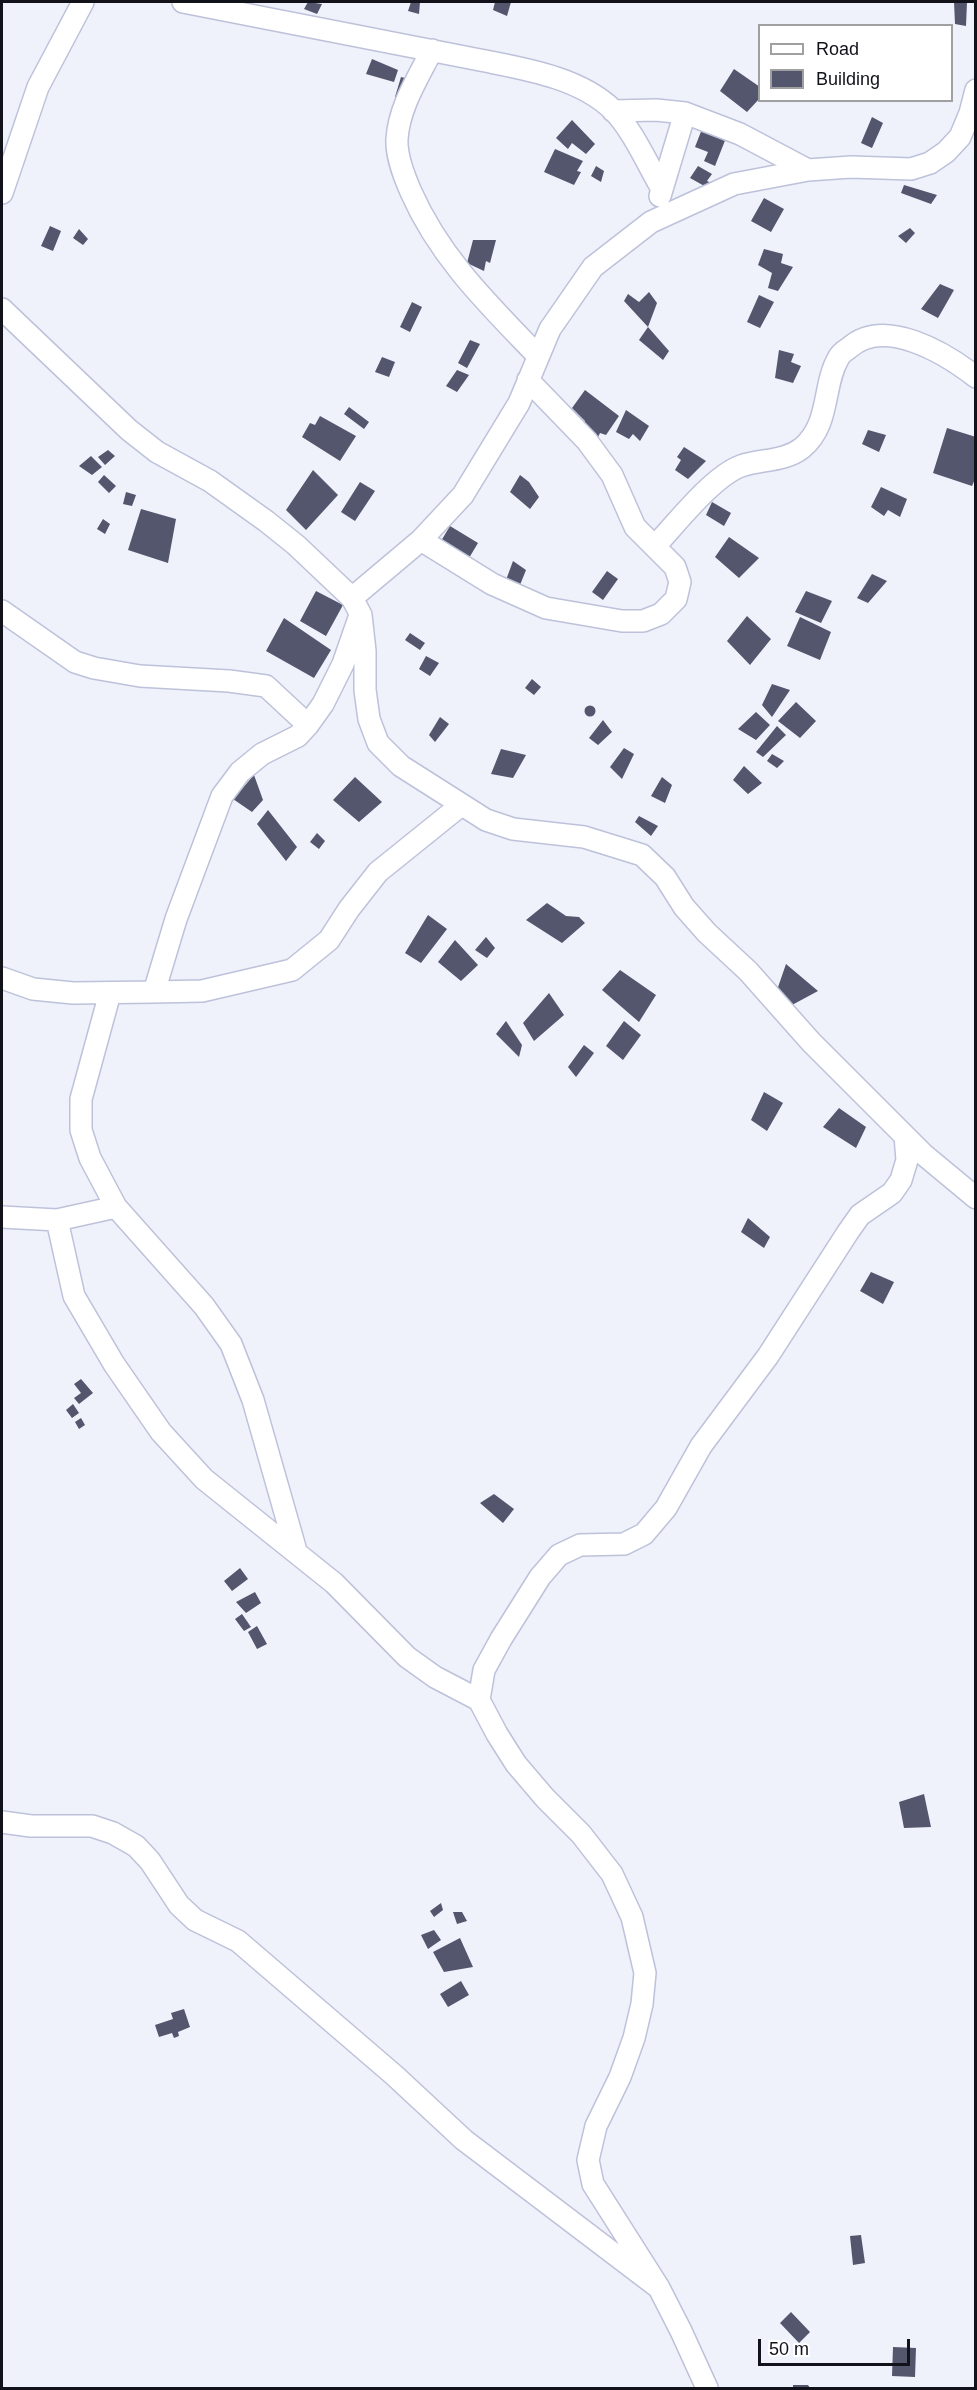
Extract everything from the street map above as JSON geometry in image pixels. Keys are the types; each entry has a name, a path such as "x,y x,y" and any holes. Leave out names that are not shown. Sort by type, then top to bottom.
{"street":[{"path":"2,193 38,87 83,2"},
{"path":"183,2 432,50 526,70 570,84 613,111 662,189"},
{"path":"432,50 401,117 397,141 404,176 424,222 442,249 477,292 538,356"},
{"path":"154,992 176,919 222,796 247,766 262,754 298,736 323,704 343,664 356,606 463,495 519,403 550,329 593,267 651,222 734,184 808,170 851,167 911,169 930,163 946,152 960,137 970,113 975,90"},
{"path":"613,111 656,110 685,113 740,134 808,170"},
{"path":"651,222 685,113"},
{"path":"2,309 129,430 157,452 210,481 266,521 296,545 356,606 365,651 364,690 369,719 378,743 401,766 460,806 486,820 513,829 584,837 642,855 665,877 684,907 707,933 748,971 812,1042 905,1136 975,1198"},
{"path":"655,546 712,485 739,467 786,456 801,449 815,435 839,356 858,339 878,334 914,341 961,366 975,377"},
{"path":"421,540 492,584 546,608 622,621 644,621 661,614 676,599 680,582 675,567 635,527 612,475 587,441 528,381"},
{"path":"2,611 75,662 94,668 140,676 229,681 266,686 308,725"},
{"path":"2,978 33,989 110,993 202,991 292,970 329,940 349,909 378,872 460,806"},
{"path":"110,993 81,1099 81,1130 90,1158 116,1207 204,1306 231,1344 253,1400 296,1551"},
{"path":"479,1700 484,1670 501,1639 540,1577 559,1555 580,1545 624,1544 644,1534 666,1508 700,1446 768,1356 860,1215 892,1193 902,1180 907,1160 905,1136"},
{"path":"2,1217 57,1220 116,1207"},
{"path":"57,1220 74,1296 114,1364 161,1432 204,1479 334,1583 407,1658 435,1677 479,1700 516,1764 545,1798 581,1834 612,1874 632,1917 645,1973 642,2004 634,2038 620,2077 596,2126 588,2160 593,2184 658,2288 707,2388"},
{"path":"2,1822 31,1826 92,1826 113,1833 136,1846 150,1861 179,1905 195,1920 238,1941 394,2075 464,2140 658,2288"}],"building":[{"path":"308,2 322,4 317,14 304,9"},
{"path":"411,2 420,2 419,14 408,11"},
{"path":"495,2 511,2 507,16 493,10"},
{"path":"954,2 967,2 966,26 955,24"},
{"path":"372,59 398,70 394,82 366,74"},
{"path":"734,69 758,86 758,100 747,112 720,91"},
{"path":"401,77 409,79 402,100 395,97"},
{"path":"872,117 883,123 872,148 861,143"},
{"path":"572,120 595,144 586,154 572,143 568,149 556,138"},
{"path":"702,129 726,138 715,166 704,161 708,152 695,147"},
{"path":"555,149 583,161 577,171 581,172 574,185 544,172"},
{"path":"596,166 604,171 601,182 591,176"},
{"path":"698,166 712,174 707,181 711,183 708,188 690,178"},
{"path":"904,185 937,195 931,204 901,193"},
{"path":"764,198 784,209 771,232 751,221"},
{"path":"50,226 61,231 53,251 41,246"},
{"path":"910,228 915,233 906,243 898,236"},
{"path":"79,229 88,239 83,245 73,238"},
{"path":"473,240 496,240 490,263 486,261 484,271 467,263"},
{"path":"764,249 783,254 781,263 793,267 778,291 768,288 772,273 758,265"},
{"path":"940,284 954,290 938,318 921,309"},
{"path":"649,292 657,303 648,327 624,301 628,294 639,302"},
{"path":"759,295 774,302 760,328 747,322"},
{"path":"412,302 422,307 410,332 400,327"},
{"path":"648,327 669,351 663,360 639,340"},
{"path":"470,340 480,344 467,368 458,363"},
{"path":"779,350 794,354 791,362 801,366 793,383 775,378"},
{"path":"382,357 395,362 389,377 375,372"},
{"path":"457,370 469,375 457,392 446,386"},
{"path":"585,390 619,416 606,435 600,433 598,437 583,428 585,421 572,408"},
{"path":"349,407 369,422 364,429 344,414"},
{"path":"626,410 649,426 640,441 633,434 629,439 616,432"},
{"path":"320,416 356,436 340,461 302,437 310,423 315,425"},
{"path":"947,428 976,437 976,477 972,486 933,473"},
{"path":"868,430 886,435 879,452 862,444"},
{"path":"684,447 706,461 688,479 675,470 681,460 677,457"},
{"path":"108,450 115,456 105,465 98,457"},
{"path":"91,456 102,467 92,475 79,466"},
{"path":"313,470 338,495 306,530 286,510"},
{"path":"104,475 116,486 109,493 98,482"},
{"path":"520,475 529,482 539,497 530,509 510,492"},
{"path":"360,482 375,491 355,521 341,512"},
{"path":"881,487 907,499 900,517 888,510 884,516 871,507"},
{"path":"126,492 136,495 132,506 123,504"},
{"path":"712,502 731,513 724,526 706,515"},
{"path":"141,509 176,519 168,563 128,550"},
{"path":"103,519 110,524 105,534 97,529"},
{"path":"450,526 478,543 469,558 441,541"},
{"path":"729,537 759,558 739,578 715,557"},
{"path":"513,561 526,570 520,585 506,580"},
{"path":"607,571 618,579 603,600 592,592"},
{"path":"872,574 887,581 868,603 857,598"},
{"path":"316,591 343,605 326,636 300,621"},
{"path":"806,591 832,601 821,623 795,612"},
{"path":"747,616 771,639 750,665 727,641"},
{"path":"800,617 831,632 820,660 787,646"},
{"path":"284,618 331,650 314,678 266,651"},
{"path":"410,633 425,643 420,650 405,640"},
{"path":"426,656 439,663 430,676 419,669"},
{"path":"532,679 541,687 534,695 525,688"},
{"path":"772,684 790,690 772,717 762,705"},
{"path":"796,702 816,721 800,738 778,721"},
{"path":"590,705 596,711 590,717 584,711"},
{"path":"756,712 770,725 756,740 738,729"},
{"path":"440,717 449,724 435,742 429,735"},
{"path":"603,720 612,732 598,745 589,738"},
{"path":"777,726 786,735 763,757 756,752"},
{"path":"624,748 634,754 622,779 610,767"},
{"path":"501,749 526,755 513,778 491,774"},
{"path":"772,754 784,761 777,768 767,761"},
{"path":"744,766 762,783 748,794 733,780"},
{"path":"254,775 263,800 252,812 233,799"},
{"path":"355,777 382,802 359,822 333,800"},
{"path":"662,777 672,785 665,803 651,796"},
{"path":"268,810 297,847 286,861 257,824"},
{"path":"639,816 658,826 651,836 635,822"},
{"path":"317,833 325,841 319,849 310,842"},
{"path":"547,903 566,916 579,917 585,923 562,943 526,920"},
{"path":"428,915 447,929 421,963 405,953"},
{"path":"486,937 495,948 487,958 475,950"},
{"path":"455,940 478,965 461,981 438,962"},
{"path":"786,964 818,991 792,1005 776,993"},
{"path":"620,970 656,995 639,1022 602,990"},
{"path":"549,993 564,1015 534,1041 523,1023"},
{"path":"506,1021 522,1045 519,1057 496,1034"},
{"path":"624,1021 641,1035 623,1060 606,1046"},
{"path":"584,1045 594,1053 576,1077 568,1067"},
{"path":"764,1092 783,1103 767,1131 751,1120"},
{"path":"839,1108 866,1127 856,1148 823,1127"},
{"path":"748,1218 770,1237 764,1248 741,1232"},
{"path":"871,1272 894,1282 883,1304 860,1291"},
{"path":"81,1379 93,1393 79,1404 74,1398 81,1393 74,1384"},
{"path":"73,1404 79,1413 72,1418 66,1410"},
{"path":"81,1418 85,1425 79,1429 75,1422"},
{"path":"494,1494 514,1509 503,1523 480,1503"},
{"path":"240,1568 248,1579 232,1591 224,1581"},
{"path":"255,1592 261,1603 246,1613 236,1602"},
{"path":"242,1614 251,1627 244,1631 235,1619"},
{"path":"257,1626 267,1644 257,1649 248,1632"},
{"path":"924,1794 931,1827 904,1828 899,1802"},
{"path":"441,1903 443,1910 434,1917 430,1911"},
{"path":"453,1912 462,1912 467,1921 457,1924"},
{"path":"434,1930 441,1940 428,1949 421,1935"},
{"path":"460,1938 473,1967 444,1972 433,1952"},
{"path":"461,1981 469,1995 448,2007 440,1994"},
{"path":"184,2009 190,2027 178,2032 179,2036 174,2038 172,2033 159,2037 155,2025 173,2019 171,2013"},
{"path":"861,2235 865,2263 853,2265 850,2236"},
{"path":"791,2312 810,2332 799,2343 780,2323"},
{"path":"893,2347 916,2348 915,2377 892,2376"},
{"path":"793,2385 808,2385 810,2388 793,2388"}]}
